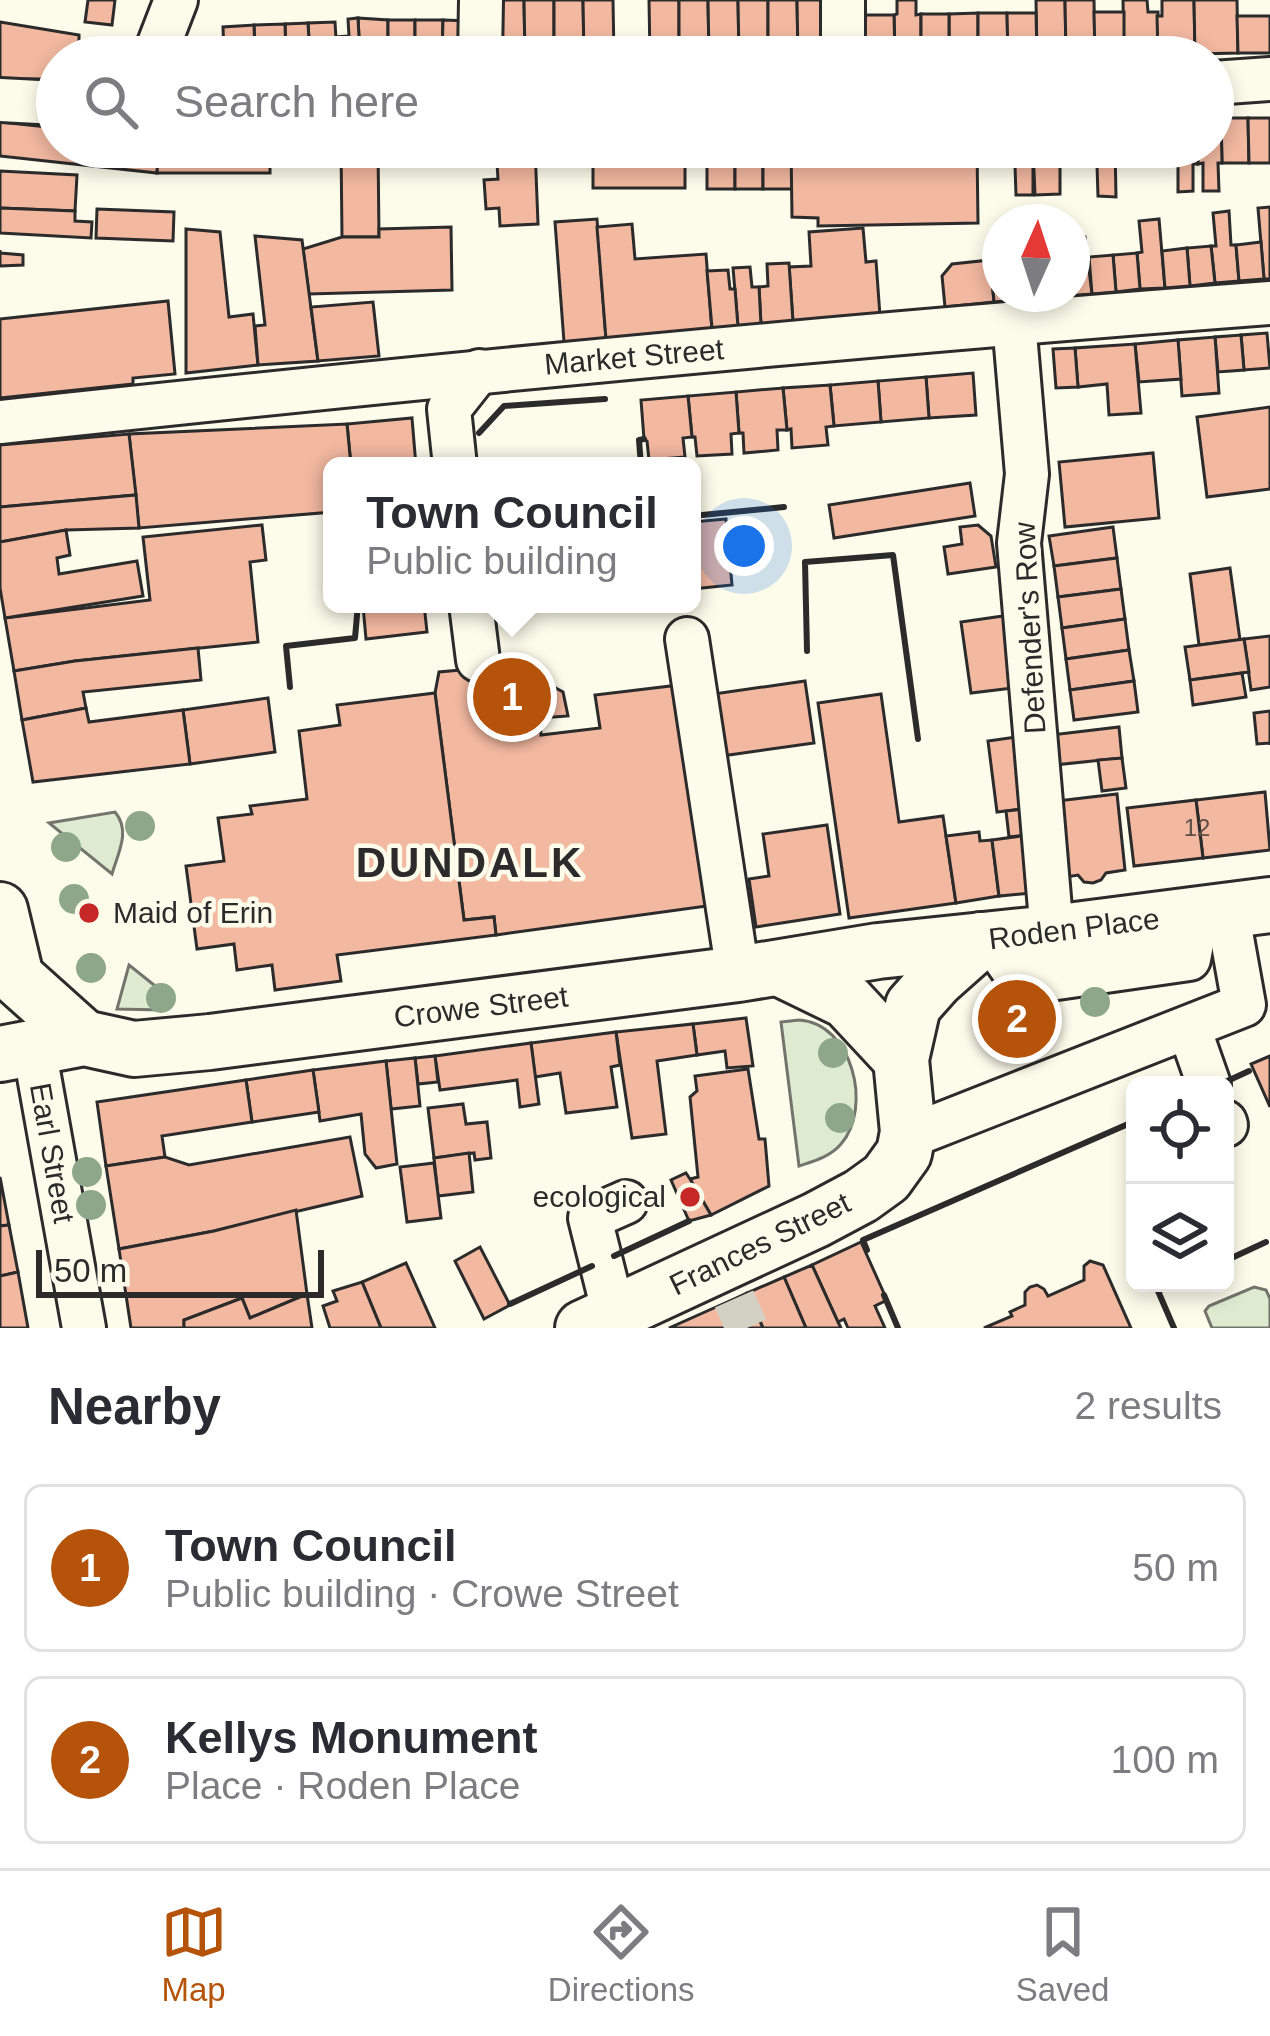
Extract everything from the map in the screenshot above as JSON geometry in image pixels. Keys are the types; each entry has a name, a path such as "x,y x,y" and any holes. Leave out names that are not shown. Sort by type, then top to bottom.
{"main road":[{"name":"Roden Place","path":"878,951 1232,909"},
{"path":"0,910 27,1029"},
{"path":"908,1132 901,1059 913,1006 936,980 986,940"},
{"name":"Crowe Street","path":"27,1029 134,1049 153,1048 759,971 878,951"},
{"path":"759,971 847,1001 901,1059"},
{"name":"Frances Street","path":"599,1321 726,1282 886,1178 904,1153 908,1132"}],"street":[{"path":"162,36 176,0"},
{"path":"189,36 202,0"},
{"path":"480,36 481,0"},
{"path":"843,0 843,36"},
{"path":"1234,82 1270,79"},
{"path":"0,100 36,102"},
{"name":"Market Street","path":"0,422 479,371 1014,322 1270,304"},
{"name":"Defender's Row","path":"1014,322 1028,474 1018,543 1052,933"},
{"path":"454,457 449,409 479,371"},
{"path":"408,378 449,409"},
{"path":"472,613 478,660"},
{"path":"687,639 759,971"},
{"path":"986,940 1022,982 1189,959 1232,909"},
{"path":"908,1132 926,1130 1244,1004 1232,909"},
{"path":"1189,1028 1206,1076"},
{"name":"Earl Street","path":"27,1029 84,1328"},
{"path":"599,1321 590,1218 626,1202"}],"green space":[{"path":"115,812 123,834 112,874 49,823"},
{"path":"129,965 169,997 163,1010 117,1009"},
{"path":"799,1020 832,1035 852,1069 856,1089 851,1128 841,1144 799,1166 781,1022"},
{"path":"1254,1287 1266,1290 1270,1299 1270,1328 1212,1328 1205,1311 1209,1306"}],"building":[{"path":"88,0 115,0 112,25 85,22"},
{"path":"495,0 524,0 525,36 495,36"},
{"path":"524,0 554,0 554,36 525,36"},
{"path":"554,0 583,0 584,36 554,36"},
{"path":"583,0 613,0 614,36 584,36"},
{"path":"649,0 679,0 679,36 650,36"},
{"path":"679,0 708,0 709,36 679,36"},
{"path":"708,0 738,0 739,36 709,36"},
{"path":"738,0 768,0 768,36 739,36"},
{"path":"768,0 797,0 798,36 768,36"},
{"path":"797,0 827,0 828,36 798,36"},
{"path":"897,0 916,0 921,36 894,36"},
{"path":"1036,0 1065,0 1066,36 1037,36"},
{"path":"1065,0 1094,0 1095,36 1066,36"},
{"path":"1123,0 1147,0 1148,12 1158,12 1158,36 1124,36"},
{"path":"1162,0 1194,0 1195,36 1158,36 1157,16 1162,16"},
{"path":"1194,0 1237,0 1238,53 1234,53 1234,36 1195,36"},
{"path":"1094,12 1124,12 1124,36 1095,36"},
{"path":"978,13 978,36 949,36 949,14"},
{"path":"978,13 1007,13 1008,36 978,36"},
{"path":"1007,13 1036,13 1037,36 1008,36"},
{"path":"921,14 949,14 949,36 921,36"},
{"path":"862,15 894,15 894,36 862,36"},
{"path":"1237,16 1270,16 1270,53 1238,53"},
{"path":"358,18 388,20 388,36 359,36"},
{"path":"358,18 359,36 349,36 348,19"},
{"path":"388,20 415,20 415,36 388,36"},
{"path":"415,20 443,20 443,36 415,36"},
{"path":"443,20 470,21 470,36 443,36"},
{"path":"0,22 79,35 36,36 36,79 0,79"},
{"path":"335,22 336,36 309,36 308,23"},
{"path":"308,23 309,36 285,36 285,24"},
{"path":"285,24 285,36 254,36 254,25"},
{"path":"254,25 254,36 223,36 223,27"},
{"path":"1234,118 1248,118 1249,163 1234,163"},
{"path":"1248,118 1270,118 1270,163 1249,163"},
{"path":"0,122 36,126 36,160 0,156"},
{"path":"111,168 157,168 157,173"},
{"path":"157,168 270,168 270,173 157,173"},
{"path":"341,168 378,168 379,237 342,237"},
{"path":"497,168 536,168 538,224 500,226 499,208 486,209 484,180 498,179"},
{"path":"593,168 685,168 685,188 593,188"},
{"path":"707,168 735,168 735,189 707,189"},
{"path":"735,168 763,168 763,189 735,189"},
{"path":"763,168 792,168 792,189 763,189"},
{"path":"791,168 977,168 978,223 818,226 818,218 792,217"},
{"path":"1015,168 1033,168 1033,195 1016,195"},
{"path":"1034,168 1060,168 1060,194 1035,195"},
{"path":"1097,168 1115,168 1116,197 1098,196"},
{"path":"1178,168 1193,168 1193,191 1178,192"},
{"path":"1203,168 1218,168 1219,191 1203,191"},
{"path":"0,171 77,175 75,211 0,208"},
{"path":"1270,207 1270,279 1264,279 1258,208"},
{"path":"0,208 75,211 75,221 92,222 91,238 0,233"},
{"path":"97,209 174,212 173,241 96,238"},
{"path":"1229,211 1239,281 1215,283 1213,213"},
{"path":"597,219 606,339 564,342 555,222"},
{"path":"1159,219 1165,288 1140,289 1139,221"},
{"path":"632,224 635,259 706,254 712,331 606,339 597,227"},
{"path":"451,227 452,290 309,294 303,249 342,237 379,237 379,229"},
{"path":"863,228 866,262 876,261 880,316 793,322 789,267 811,266 809,232"},
{"path":"186,229 220,232 229,317 253,314 258,365 186,373"},
{"path":"255,236 302,240 318,361 258,365 255,326 265,325"},
{"path":"1261,242 1264,279 1239,281 1236,245"},
{"path":"1211,246 1215,283 1190,286 1187,248"},
{"path":"1187,248 1190,286 1165,288 1162,251"},
{"path":"0,253 23,255 23,265 0,266"},
{"path":"1137,253 1140,289 1116,292 1113,255"},
{"path":"1113,255 1116,292 1092,294 1090,257"},
{"path":"982,261 982,303 945,307 942,276 952,264"},
{"path":"789,263 793,322 761,325 759,287 768,286 767,264"},
{"path":"750,267 752,287 759,287 761,325 738,327 733,268"},
{"path":"728,270 730,289 735,289 738,327 712,328 707,271"},
{"path":"168,301 175,374 133,378 133,384 0,398 0,319"},
{"path":"373,302 379,356 318,361 311,307"},
{"path":"1267,333 1270,368 1244,370 1241,335"},
{"path":"1241,335 1244,370 1218,372 1215,337"},
{"path":"1215,337 1219,393 1182,396 1178,340"},
{"path":"1178,340 1181,379 1139,382 1135,344"},
{"path":"1135,344 1141,413 1109,415 1107,384 1078,387 1075,348"},
{"path":"1075,348 1078,387 1056,388 1053,349"},
{"path":"973,373 976,415 929,418 926,377"},
{"path":"926,377 929,418 881,422 878,381"},
{"path":"878,381 881,422 834,426 830,385"},
{"path":"830,385 834,426 826,427 828,445 792,448 783,388"},
{"path":"783,388 787,430 777,430 778,450 744,453 736,392"},
{"path":"736,392 739,433 731,434 732,454 697,456 688,396"},
{"path":"688,396 692,437 683,438 685,457 649,457 641,400"},
{"path":"1270,407 1270,489 1207,497 1197,417"},
{"path":"412,418 415,457 350,457 347,424"},
{"path":"347,424 350,457 323,457 323,513 139,528 129,434"},
{"path":"129,434 136,495 0,507 0,445"},
{"path":"1153,453 1159,518 1065,527 1059,462"},
{"path":"970,483 975,516 834,538 829,505"},
{"path":"136,495 139,528 66,530 0,542 0,507"},
{"path":"726,519 732,585 701,588 701,521"},
{"path":"262,525 266,560 250,562 258,642 14,671 5,618 150,600 143,537"},
{"path":"978,525 991,536 996,567 948,574 944,547 962,544 960,527"},
{"path":"1113,527 1117,558 1054,566 1049,536"},
{"path":"66,530 70,555 57,558 59,574 137,561 143,596 5,618 0,542"},
{"path":"1117,558 1121,589 1058,597 1054,566"},
{"path":"1230,568 1240,640 1199,645 1190,574"},
{"path":"1121,589 1125,619 1062,628 1058,597"},
{"path":"364,613 425,613 427,632 366,639"},
{"path":"1003,616 1013,688 971,693 961,622"},
{"path":"1125,619 1129,650 1066,659 1062,628"},
{"path":"1270,636 1270,687 1251,690 1244,639"},
{"path":"1244,639 1249,672 1190,680 1185,647"},
{"path":"198,648 201,680 83,692 86,708 22,720 14,671"},
{"path":"1129,650 1134,681 1070,690 1066,659"},
{"path":"439,672 510,674 563,692 568,716 540,718 541,735 600,728 595,695 679,685 714,905 496,935 494,917 464,920 435,693"},
{"path":"1242,673 1246,697 1193,705 1190,680"},
{"path":"805,681 814,743 715,757 707,695"},
{"path":"1134,681 1138,712 1074,720 1070,690"},
{"path":"435,693 464,920 494,917 496,935 337,955 341,981 275,990 272,965 237,970 234,944 197,949 186,866 224,861 218,818 252,814 250,806 307,799 299,731 340,725 337,705"},
{"path":"881,694 899,822 943,816 956,903 849,918 818,703"},
{"path":"268,698 275,752 190,764 183,710"},
{"path":"86,708 89,722 183,710 190,764 33,782 22,720"},
{"path":"1270,711 1270,743 1257,744 1254,713"},
{"path":"1119,727 1122,758 1054,765 1051,735"},
{"path":"1024,736 1032,808 997,812 988,741"},
{"path":"1122,758 1126,788 1102,791 1098,760"},
{"path":"1265,792 1270,850 1203,858 1196,800"},
{"path":"1117,794 1125,870 1106,873 1093,883 1078,875 1066,877 1057,801"},
{"path":"1196,800 1203,858 1134,866 1127,808"},
{"path":"1032,808 1035,834 1009,837 1006,811"},
{"path":"827,825 840,914 756,927 749,879 769,876 763,834"},
{"path":"979,832 980,841 992,840 999,896 956,903 946,836"},
{"path":"1035,834 1042,892 999,896 992,840"},
{"path":"746,1018 753,1066 727,1068 725,1051 697,1055 693,1024"},
{"path":"693,1024 697,1055 657,1061 666,1134 632,1138 616,1032"},
{"path":"616,1032 620,1065 611,1067 617,1107 566,1113 560,1073 535,1077 531,1043"},
{"path":"531,1043 539,1104 520,1107 517,1080 440,1090 435,1056"},
{"path":"435,1056 438,1082 418,1084 415,1058"},
{"path":"1270,1056 1270,1107 1251,1064"},
{"path":"415,1058 420,1106 391,1109 386,1061"},
{"path":"386,1061 397,1164 376,1168 365,1154 361,1114 320,1121 313,1070"},
{"path":"748,1069 759,1139 765,1139 769,1186 711,1215 690,1179 698,1177 690,1097 697,1091 695,1076"},
{"path":"313,1070 319,1112 252,1122 246,1080"},
{"path":"246,1080 252,1122 162,1136 165,1157 106,1166 97,1102"},
{"path":"463,1104 466,1124 487,1122 491,1158 475,1160 474,1153 434,1158 428,1108"},
{"path":"350,1137 362,1196 119,1249 106,1166 165,1157 189,1165"},
{"path":"469,1153 473,1192 438,1196 434,1158"},
{"path":"434,1163 441,1218 407,1222 400,1167"},
{"name":"ecological","path":"686,1173 711,1215 689,1221 671,1180"},
{"path":"0,1177 9,1225 0,1226"},
{"path":"296,1210 307,1294 250,1318 242,1298 184,1320 184,1328 131,1328 119,1249"},
{"path":"9,1225 18,1272 0,1276 0,1226"},
{"path":"861,1242 887,1300 875,1306 885,1328 848,1328 844,1319 838,1322 812,1265"},
{"path":"480,1247 510,1305 484,1319 455,1261"},
{"path":"1090,1261 1103,1265 1131,1328 984,1328 1025,1305 1030,1287 1037,1285 1048,1296 1084,1280 1084,1266"},
{"path":"406,1263 435,1328 381,1328 362,1282"},
{"path":"812,1265 841,1328 806,1328 784,1277"},
{"path":"18,1272 28,1328 0,1328 0,1276"},
{"path":"784,1277 806,1328 763,1328 747,1293"},
{"path":"362,1282 381,1328 330,1328 323,1306 337,1301 333,1291"},
{"path":"747,1293 763,1328 669,1328 734,1299"},
{"path":"307,1294 312,1328 184,1328 184,1320 242,1298 250,1318"}],"tunnel":[{"path":"734,1299 747,1328"}],"wall":[{"path":"479,433 504,406 605,399"},
{"path":"640,457 639,440 644,439"},
{"path":"701,515 784,507"},
{"path":"807,651 805,562 893,555 918,739"},
{"path":"290,687 286,646 355,638 357,613"},
{"path":"1234,1078 1249,1071"},
{"path":"867,1250 863,1240 1126,1125"},
{"path":"614,1256 689,1221"},
{"path":"1234,1257 1266,1242"},
{"path":"510,1304 592,1266"},
{"path":"1158,1292 1174,1328"},
{"path":"884,1295 898,1328"}],"place":[{"name":"Town Council","path":"512,697"},
{"name":"Maid of Erin","path":"89,913"},
{"name":"Kellys Monument","path":"1017,1019"},
{"name":"ecological","path":"690,1197"}],"district":[{"name":"DUNDALK","path":"470,862"}]}
